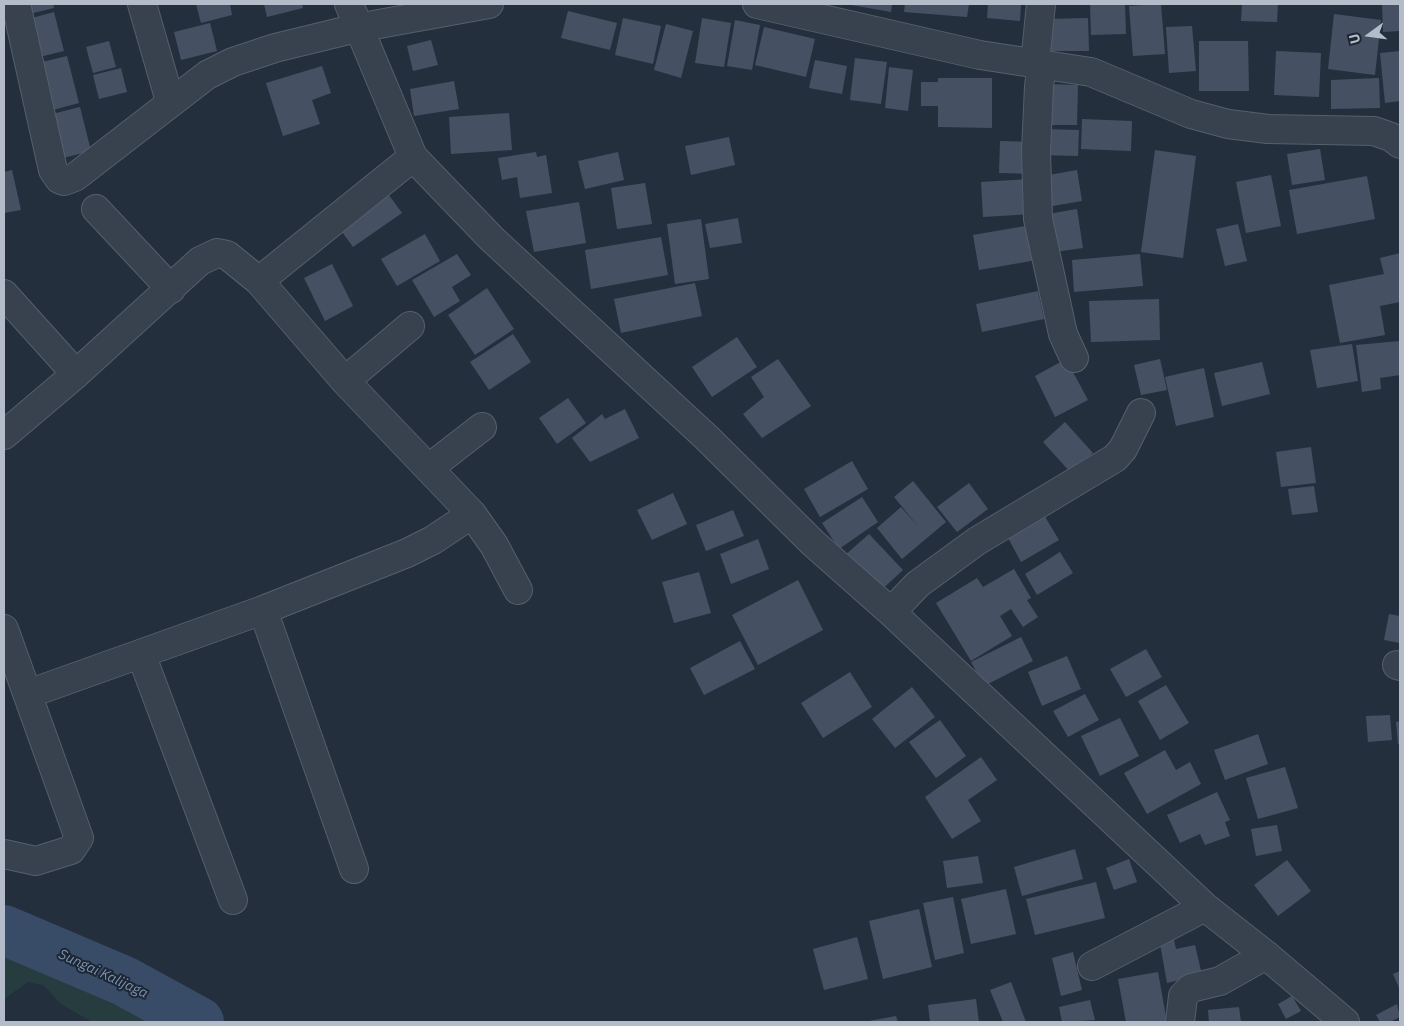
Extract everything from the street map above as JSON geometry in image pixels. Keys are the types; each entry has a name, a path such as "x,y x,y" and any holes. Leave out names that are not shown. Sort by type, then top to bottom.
{"street":[{"path":"16,4 15,48 53,170 59,179 64,181 75,177 170,101 207,75 233,62 275,48 353,16 489,4"},
{"path":"142,4 170,101"},
{"path":"762,4 980,55 1091,72 1192,114 1228,124 1268,129 1374,131 1391,137 1400,144"},
{"path":"1041,4 1036,151 1038,219 1064,334 1074,358"},
{"path":"353,16 413,157 492,239 706,437 814,543 891,612 1204,907 1346,1022"},
{"path":"259,281 413,157"},
{"path":"96,210 171,289"},
{"path":"4,435 76,374 200,261 217,253 234,259 259,281 346,381 472,514 494,545 518,590"},
{"path":"4,294 76,374"},
{"path":"346,381 410,326"},
{"path":"891,612 918,584 977,541 1115,458 1124,449 1141,412"},
{"path":"429,468 482,427"},
{"path":"28,694 263,610 407,553 432,540 472,514"},
{"path":"263,610 354,870"},
{"path":"4,629 79,838 71,850 36,861 4,854"},
{"path":"141,654 234,900"},
{"path":"1092,966 1204,907"},
{"path":"1180,1022 1184,996 1192,988 1220,981 1266,956"}],"green space":[{"path":"4,949 67,974 150,1022 92,1022 61,1004 43,985 28,982 4,999"}],"building":[{"path":"22,4 53,4 54,8 25,15"},
{"path":"196,4 230,4 232,15 201,23"},
{"path":"264,4 302,4 303,8 267,17"},
{"path":"846,4 892,4 891,12"},
{"path":"905,4 969,4 967,17 904,12"},
{"path":"988,4 1021,4 1020,21 987,18"},
{"path":"1090,4 1125,4 1126,34 1091,35"},
{"path":"1161,4 1165,54 1133,56 1129,6"},
{"path":"1242,4 1278,4 1277,22 1241,21"},
{"path":"1382,4 1400,4 1400,31 1383,32"},
{"path":"568,11 617,23 610,50 561,38"},
{"path":"54,12 64,51 35,58 25,20"},
{"path":"1334,14 1381,20 1375,75 1328,69"},
{"path":"623,18 661,26 653,64 615,55"},
{"path":"702,18 731,23 724,67 695,63"},
{"path":"1088,18 1089,51 1046,51 1046,19"},
{"path":"735,20 760,25 752,70 727,66"},
{"path":"210,23 217,51 181,60 174,32"},
{"path":"666,24 693,31 681,78 654,70"},
{"path":"1192,26 1196,71 1169,73 1166,27"},
{"path":"764,27 815,39 806,77 755,65"},
{"path":"431,40 438,65 413,71 407,46"},
{"path":"109,41 116,67 93,73 86,47"},
{"path":"1199,41 1248,41 1249,91 1199,91"},
{"path":"1276,51 1321,53 1319,97 1274,95"},
{"path":"1400,51 1400,101 1385,103 1380,53"},
{"path":"67,56 79,103 49,111 38,63"},
{"path":"855,58 887,62 881,104 850,100"},
{"path":"815,60 847,66 842,94 809,88"},
{"path":"322,66 331,93 312,100 320,124 283,136 266,83"},
{"path":"889,67 913,70 908,111 885,108"},
{"path":"121,68 127,92 99,99 93,75"},
{"path":"938,78 992,78 992,128 938,127 938,106 921,106 921,82 938,82"},
{"path":"1379,78 1380,108 1331,109 1331,80"},
{"path":"454,81 459,109 414,116 410,89"},
{"path":"1046,84 1078,85 1077,125 1046,125"},
{"path":"80,107 91,151 59,159 48,115"},
{"path":"509,113 512,150 451,154 449,117"},
{"path":"1082,119 1132,121 1131,151 1081,149"},
{"path":"1042,129 1079,130 1078,156 1042,155"},
{"path":"729,137 735,165 691,175 685,146"},
{"path":"1000,141 1033,142 1033,174 999,173"},
{"path":"1320,149 1325,180 1292,185 1287,154"},
{"path":"1155,150 1196,156 1183,258 1141,252"},
{"path":"536,152 537,157 546,155 552,193 520,198 517,177 502,180 498,158"},
{"path":"618,152 624,180 585,189 578,161"},
{"path":"12,170 21,210 4,213 4,172"},
{"path":"1077,170 1082,201 1047,207 1043,176"},
{"path":"1271,175 1281,226 1246,233 1236,182"},
{"path":"1367,176 1375,219 1297,234 1289,190"},
{"path":"1030,179 1032,214 983,217 981,182"},
{"path":"645,183 652,224 617,229 611,188"},
{"path":"386,191 402,213 353,247 337,225"},
{"path":"579,202 586,243 534,252 526,211"},
{"path":"1077,209 1083,248 1048,253 1042,215"},
{"path":"738,218 742,243 710,248 705,224"},
{"path":"701,219 709,279 675,284 667,224"},
{"path":"1238,224 1247,261 1225,266 1216,229"},
{"path":"1031,225 1037,260 979,270 973,235"},
{"path":"425,234 440,261 397,286 381,259"},
{"path":"661,237 668,275 591,289 585,250"},
{"path":"1400,253 1400,302 1380,306 1385,335 1340,343 1329,285 1384,274 1380,258"},
{"path":"457,254 471,275 452,287 460,301 434,317 412,280"},
{"path":"1140,254 1143,286 1074,292 1072,260"},
{"path":"332,264 353,306 325,321 304,278"},
{"path":"695,283 702,316 621,333 614,299"},
{"path":"487,288 514,329 475,355 448,315"},
{"path":"1038,291 1044,319 982,332 976,304"},
{"path":"1159,299 1160,340 1091,342 1089,301"},
{"path":"513,334 531,362 489,390 470,362"},
{"path":"737,337 757,367 712,397 692,367"},
{"path":"1400,341 1400,375 1380,378 1381,389 1362,392 1356,345"},
{"path":"1352,344 1358,381 1317,388 1310,350"},
{"path":"778,359 811,406 762,438 743,414 764,397 751,377"},
{"path":"1066,359 1088,400 1055,417 1035,376"},
{"path":"1160,359 1167,390 1141,395 1134,365"},
{"path":"1262,362 1270,394 1222,406 1214,373"},
{"path":"1204,368 1214,417 1176,426 1165,377"},
{"path":"568,398 586,423 557,444 539,418"},
{"path":"625,409 639,438 590,462 572,438 602,414 605,419"},
{"path":"1065,422 1093,453 1071,473 1043,442"},
{"path":"1311,447 1316,483 1281,487 1276,452"},
{"path":"852,461 868,489 820,517 804,489"},
{"path":"913,481 946,522 902,559 877,528 901,507 918,526 894,497"},
{"path":"969,483 988,509 957,532 937,507"},
{"path":"1314,486 1318,512 1292,515 1288,489"},
{"path":"673,493 687,524 652,540 637,510"},
{"path":"862,497 878,522 839,549 822,523"},
{"path":"733,510 744,536 706,551 696,525"},
{"path":"1044,515 1059,540 1021,562 1007,536"},
{"path":"869,534 903,570 878,593 844,556"},
{"path":"758,539 769,569 731,584 720,554"},
{"path":"1060,552 1073,573 1037,595 1025,574"},
{"path":"1014,569 1031,598 1027,600 1038,617 1023,627 1011,609 1000,616 1012,636 971,661 936,603 977,578 983,587"},
{"path":"699,572 711,613 674,623 662,582"},
{"path":"798,580 823,630 758,665 732,615"},
{"path":"1389,614 1400,616 1400,643 1384,640"},
{"path":"1021,637 1033,661 984,686 971,662"},
{"path":"740,641 755,669 704,695 690,668"},
{"path":"1146,649 1162,677 1126,697 1110,669"},
{"path":"1067,656 1081,689 1042,706 1028,672"},
{"path":"850,672 872,707 823,738 801,703"},
{"path":"1166,685 1189,723 1160,740 1138,701"},
{"path":"912,687 935,717 895,748 872,719"},
{"path":"1085,694 1099,720 1068,737 1053,711"},
{"path":"1390,715 1392,740 1368,742 1366,716"},
{"path":"1120,718 1139,756 1100,776 1081,736"},
{"path":"940,720 966,756 936,778 909,742"},
{"path":"1400,721 1400,744 1398,744 1396,722"},
{"path":"1258,734 1268,764 1225,780 1214,750"},
{"path":"1165,750 1176,770 1190,762 1201,784 1147,814 1124,773"},
{"path":"981,757 997,780 968,800 981,821 952,839 925,797"},
{"path":"1285,767 1298,808 1258,819 1246,778"},
{"path":"1217,792 1230,820 1225,822 1230,836 1205,845 1200,834 1180,843 1167,815"},
{"path":"1277,825 1282,851 1256,856 1251,829"},
{"path":"1075,849 1083,879 1022,896 1014,867"},
{"path":"978,856 983,883 947,888 943,861"},
{"path":"1129,859 1137,882 1114,890 1106,868"},
{"path":"1287,860 1311,891 1278,916 1254,885"},
{"path":"1096,882 1105,918 1035,935 1026,899"},
{"path":"1006,889 1016,934 971,944 961,899"},
{"path":"953,897 964,953 935,960 923,903"},
{"path":"919,909 932,967 883,979 869,921"},
{"path":"1173,935 1176,949 1195,945 1202,975 1167,983 1159,938"},
{"path":"857,937 868,979 824,990 813,949"},
{"path":"1073,952 1082,990 1061,996 1052,958"},
{"path":"1400,971 1400,990 1393,974"},
{"path":"1158,972 1167,1022 1126,1022 1118,979"},
{"path":"1011,982 1026,1022 1003,1022 990,990"},
{"path":"1292,996 1301,1011 1286,1019 1278,1004"},
{"path":"976,999 979,1022 930,1022 928,1005"},
{"path":"1090,1000 1095,1020 1062,1022 1059,1007"},
{"path":"1397,1004 1400,1017 1390,1022 1380,1022 1376,1015"},
{"path":"1239,1007 1241,1022 1209,1022 1208,1010"},
{"path":"896,1016 898,1022 869,1022 869,1021"}],"waterway":[{"name":"Sungai Kalijaga","path":"4,930 124,981 199,1022"}]}
